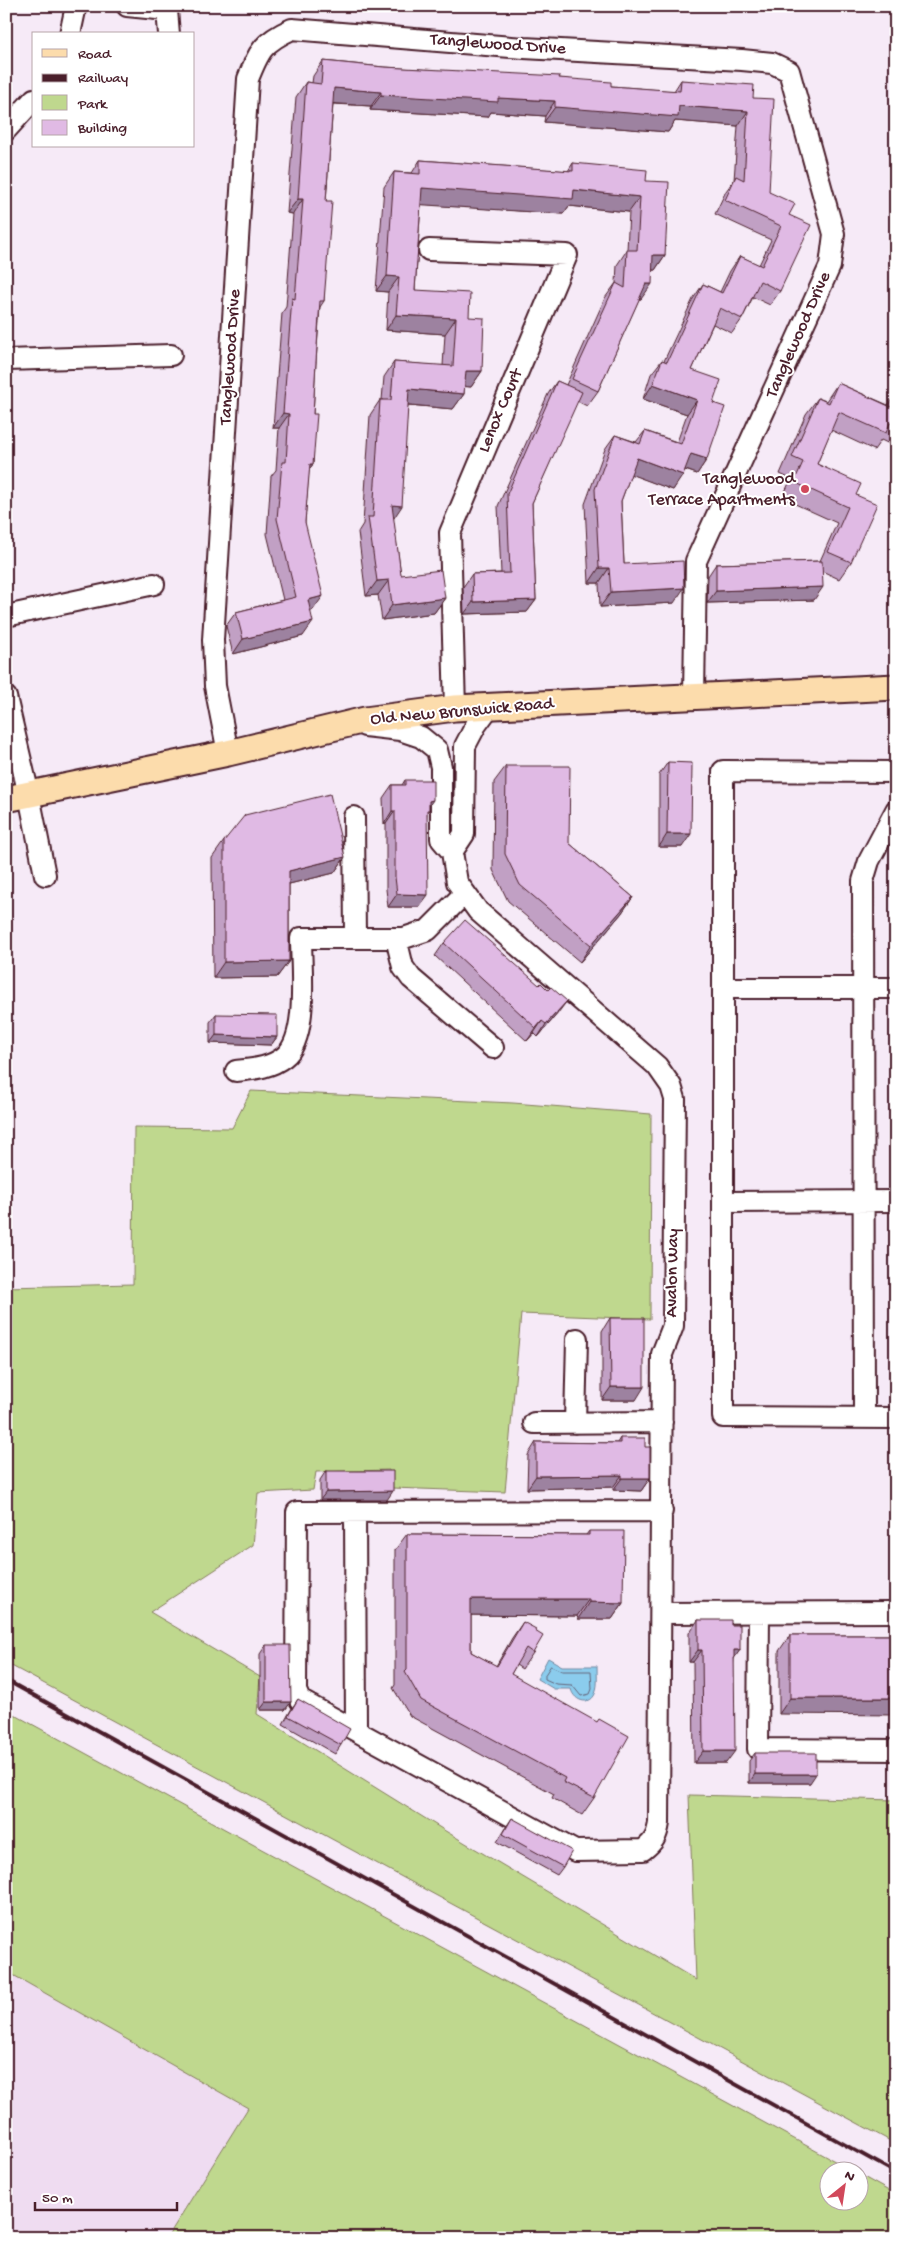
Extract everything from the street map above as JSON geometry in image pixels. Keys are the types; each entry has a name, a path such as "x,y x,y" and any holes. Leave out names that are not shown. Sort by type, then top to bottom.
{"main road":[{"name":"Old New Brunswick Road","path":"18,797 228,753 365,720 456,708 896,687"}],"street":[{"path":"70,32 76,6"},
{"path":"127,6 167,10 169,32"},
{"name":"Tanglewood Drive","path":"228,753 215,686 213,640 248,79 258,55 272,38 292,29 524,48 772,62 789,71 834,234 830,266 696,560 694,696"},
{"path":"6,130 32,101"},
{"name":"Lenox Court","path":"429,250 567,255 450,533 456,708"},
{"path":"6,360 171,355"},
{"path":"6,616 154,584"},
{"path":"6,697 18,797 45,875"},
{"path":"452,852 464,834 465,746 476,725 490,706"},
{"name":"Avalon Way","path":"347,724 400,730 422,737 437,750 441,767 441,839 452,852 457,882 478,911 657,1066 671,1086 675,1099 673,1326 662,1354 662,1613 659,1823 657,1836 652,1844 643,1850 575,1850 300,1700 296,1691 297,1512 355,1512"},
{"path":"896,772 723,771 723,1417 896,1418"},
{"path":"864,1418 863,988 865,870 896,810"},
{"path":"354,817 355,938"},
{"path":"236,1071 262,1068 284,1058 292,1049 301,1014 301,938 404,938 428,930 465,893"},
{"path":"396,938 403,967 411,978 493,1048"},
{"path":"724,988 896,988"},
{"path":"723,1202 896,1201"},
{"path":"575,1423 577,1339"},
{"path":"534,1423 662,1422"},
{"path":"356,1730 355,1512 662,1511"},
{"path":"662,1613 896,1612"},
{"path":"759,1613 758,1749 896,1750"}],"shaded area":[{"path":"6,1971 248,2108 167,2238 6,2238"}],"green space":[{"path":"251,1091 513,1103 651,1114 650,1319 521,1314 505,1492 392,1488 389,1470 316,1472 313,1490 258,1493 253,1545 150,1612 260,1677 257,1714 447,1832 696,1980 689,1795 896,1800 896,2144 6,1663 6,1287 133,1284 134,1127 232,1128"},
{"path":"6,1710 836,2162 820,2162 820,2212 870,2212 870,2181 896,2195 896,2238 167,2238 248,2108 6,1971"}],"water":[{"path":"548,1658 562,1666 597,1666 597,1685 594,1696 587,1701 579,1700 571,1689 554,1689 537,1679"}],"building":[{"path":"323,61 384,67 560,76 559,78 611,82 611,86 680,91 681,80 754,85 753,98 774,99 769,192 795,204 789,215 811,225 780,291 760,281 742,319 720,308 692,370 721,380 713,403 725,407 707,459 691,454 683,475 637,458 621,501 624,564 683,561 684,588 611,592 609,568 599,568 595,489 615,435 640,444 645,431 681,444 697,400 653,384 662,360 667,362 703,284 722,293 740,256 762,266 781,226 725,200 736,176 744,180 748,111 679,106 678,117 555,107 555,101 498,98 498,102 381,95 381,92 334,88 326,201 332,201 324,301 320,301 313,414 317,414 313,464 310,464 305,522 323,596 308,600 313,622 243,639 236,612 296,597 277,519 282,462 286,462 289,414 283,413 292,298 295,299 303,199 298,199 306,82 321,84"},
{"path":"420,160 573,171 573,163 647,170 646,181 669,182 665,255 653,255 652,284 646,284 598,391 572,379 616,283 625,288 627,250 637,250 640,197 574,190 573,199 422,188 415,290 470,293 469,317 484,318 482,371 466,371 464,394 409,389 402,506 392,505 401,575 441,570 445,598 392,605 389,580 377,581 368,517 373,517 380,400 391,400 394,362 453,366 456,318 396,315 399,277 387,276 394,172 420,174"},
{"path":"557,381 582,392 532,503 536,600 473,602 472,574 510,573 507,494"},
{"path":"838,383 891,407 896,397 896,425 890,423 886,433 839,412 817,464 861,484 856,495 877,504 851,562 828,552 848,507 794,482 803,462 792,457 818,398 829,403"},
{"path":"822,561 823,587 716,591 716,564"},
{"path":"668,762 692,763 691,834 667,834"},
{"path":"506,766 570,766 569,843 633,897 591,945 520,885 505,854"},
{"path":"405,780 433,780 433,800 429,801 429,810 427,810 428,895 397,894 395,877 395,811 392,811 392,785 405,785"},
{"path":"330,794 345,857 289,871 289,961 224,962 224,841 245,815"},
{"path":"465,920 539,985 541,983 548,990 551,987 567,1001 546,1024 542,1021 536,1028 444,943"},
{"path":"216,1014 277,1015 277,1037 216,1035"},
{"path":"610,1318 644,1318 644,1387 611,1387"},
{"path":"620,1438 645,1438 645,1447 650,1447 650,1478 622,1478 622,1475 536,1476 536,1442 620,1443"},
{"path":"326,1471 393,1471 393,1491 326,1492"},
{"path":"589,1531 624,1531 623,1603 589,1602 589,1599 471,1599 471,1652 497,1666 523,1622 536,1629 535,1631 543,1636 533,1653 526,1648 511,1674 597,1722 599,1719 629,1736 594,1798 563,1782 565,1778 421,1700 405,1672 407,1670 407,1534 589,1535"},
{"path":"698,1620 731,1620 731,1625 740,1625 740,1650 734,1650 735,1751 703,1751 702,1650 698,1650"},
{"path":"790,1635 896,1635 896,1698 790,1698"},
{"path":"266,1645 290,1645 291,1702 266,1702"},
{"path":"298,1699 350,1729 341,1745 288,1716"},
{"path":"755,1753 816,1753 816,1774 755,1774"},
{"path":"512,1818 572,1851 563,1867 503,1834"}],"railway":[{"path":"6,1680 896,2173"}],"place":[{"name":"Tanglewood Terrace Apartments","path":"805,489"}]}
